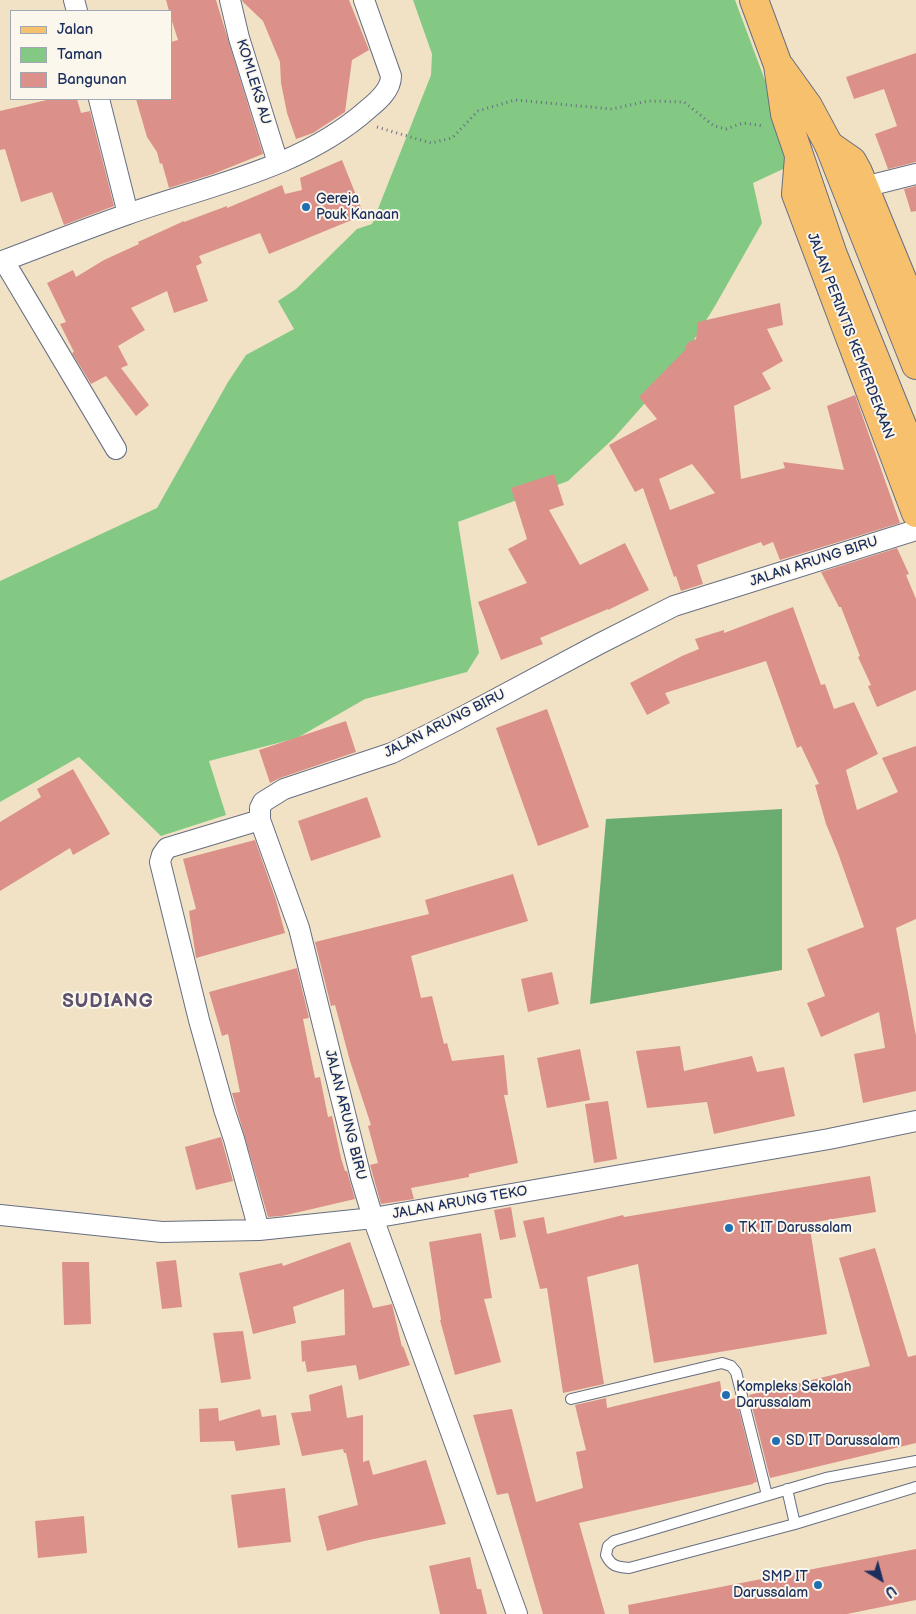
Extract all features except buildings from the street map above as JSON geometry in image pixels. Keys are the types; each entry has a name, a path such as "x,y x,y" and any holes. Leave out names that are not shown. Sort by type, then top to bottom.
{"main road":[{"name":"JALAN PERINTIS KEMERDEKAAN","path":"754,0 778,65 785,114 798,157 833,255 916,460"},
{"name":"JALAN PERINTIS KEMERDEKAAN","path":"778,65 808,106 829,145 916,365"},
{"name":"JALAN PERINTIS KEMERDEKAAN","path":"829,145 852,161 916,313"},
{"name":"JALAN PERINTIS KEMERDEKAAN","path":"798,157 796,194 916,513"}],"street":[{"name":"KOMLEKS AU","path":"230,0 239,38 278,163"},
{"path":"116,449 2,261 128,214 278,163 324,141 355,121 376,102 391,82 391,76 364,0"},
{"path":"99,100 128,214"},
{"path":"864,187 916,174"},
{"name":"JALAN ARUNG BIRU","path":"517,1614 373,1218 361,1178 299,928 260,820 260,808 263,802 278,792 298,783 392,753 674,606 916,530"},
{"path":"259,1230 199,1020 160,862 167,848 260,820"},
{"name":"JALAN ARUNG TEKO","path":"0,1214 162,1232 259,1230 373,1218 829,1140 916,1121"}],"lane":[{"path":"571,1399 722,1363 731,1366 736,1372 767,1495"},
{"path":"916,1461 826,1478 614,1541 608,1546 606,1555 609,1562 617,1567 628,1568 795,1524 916,1487"},
{"path":"787,1489 795,1524"}],"path":[{"path":"355,121 431,143 452,138 478,111 515,100 612,109 648,101 684,102 714,126 726,129 743,123 767,126 785,114"}],"green space":[{"path":"413,0 735,0 796,163 753,183 762,223 715,306 677,367 614,438 568,481 458,522 479,653 467,672 365,699 297,738 209,761 226,815 161,836 79,757 0,802 0,581 157,508 228,382 246,355 294,329 278,301 296,289 357,229 372,224 431,75 432,54"},
{"path":"782,809 782,970 590,1004 606,819"}],"place":[{"name":"Gereja Pouk Kanaan","path":"306,207"},
{"name":"TK IT Darussalam","path":"729,1228"},
{"name":"Kompleks Sekolah Darussalam","path":"726,1395"},
{"name":"SD IT Darussalam","path":"776,1441"},
{"name":"SMP IT Darussalam","path":"818,1585"}],"district":[{"name":"SUDIANG","path":"108,1002"}]}
